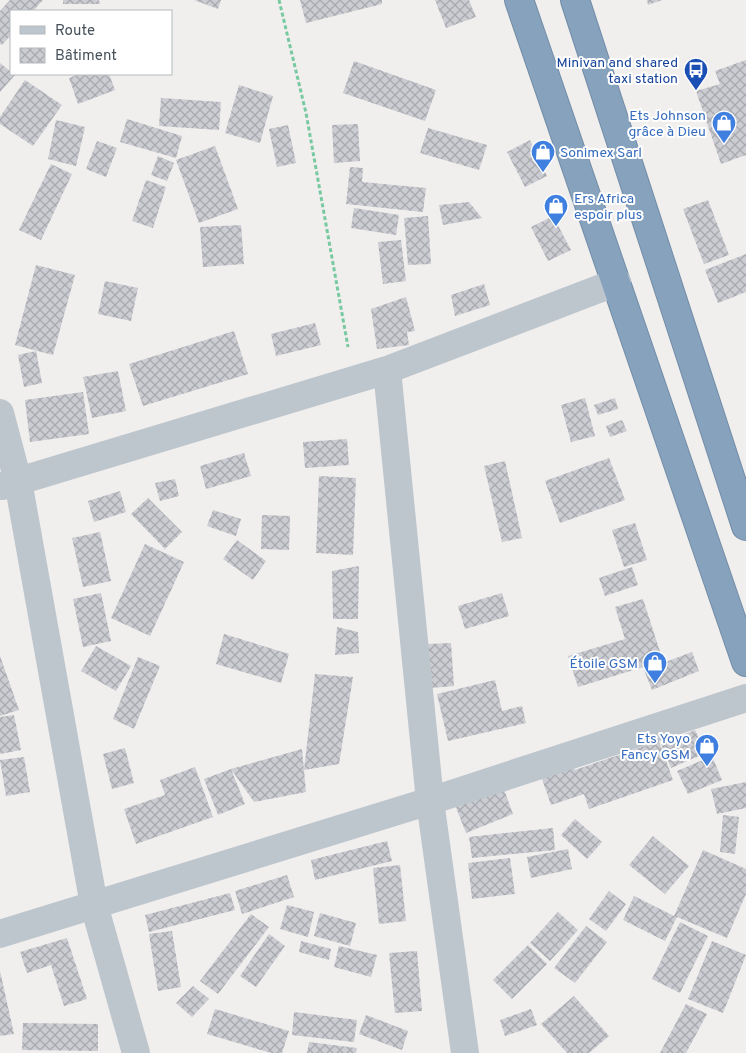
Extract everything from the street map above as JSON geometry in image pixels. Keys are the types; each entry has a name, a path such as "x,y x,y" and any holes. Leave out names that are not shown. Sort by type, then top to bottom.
{"highway":[{"path":"519,0 746,662"},
{"path":"575,0 746,526"}],"street":[{"path":"9,483 387,370 617,282"},
{"path":"387,370 430,801 465,1053"},
{"path":"0,413 9,483 94,905 136,1053"},
{"path":"0,934 430,801 746,698"}],"path":[{"path":"279,0 306,113 354,380"}],"building":[{"path":"10,0 43,0 34,10 10,10 10,36 2,45 0,44 0,11"},
{"path":"63,0 99,0 100,4 63,4"},
{"path":"194,0 221,0 218,9"},
{"path":"300,0 382,0 382,4 306,23"},
{"path":"435,0 469,0 476,17 446,28"},
{"path":"647,0 662,0 648,5"},
{"path":"746,60 746,155 721,164 696,91 720,84 715,71"},
{"path":"354,61 436,90 425,121 343,93"},
{"path":"0,63 10,71 10,75 15,75 0,92"},
{"path":"76,75 109,75 115,90 78,104 69,78"},
{"path":"25,80 62,105 33,146 0,124 0,117"},
{"path":"239,85 273,96 260,143 225,133"},
{"path":"161,98 221,102 219,130 159,126"},
{"path":"127,119 182,136 176,158 120,142"},
{"path":"56,120 85,127 76,166 48,159"},
{"path":"358,124 360,161 334,163 332,125"},
{"path":"288,125 296,163 277,167 269,129"},
{"path":"428,128 487,145 479,170 420,153"},
{"path":"530,140 547,176 525,187 507,152"},
{"path":"97,141 117,148 106,177 86,169"},
{"path":"215,146 238,209 199,223 176,160"},
{"path":"158,156 174,163 167,181 151,175"},
{"path":"51,164 72,174 41,240 19,230"},
{"path":"350,167 363,168 362,182 426,188 423,212 346,204"},
{"path":"146,180 166,187 153,228 132,221"},
{"path":"708,200 729,255 704,264 683,209"},
{"path":"469,202 482,218 443,225 439,205"},
{"path":"354,208 399,215 396,235 351,228"},
{"path":"428,216 431,264 408,265 404,218"},
{"path":"553,216 571,250 548,261 531,227"},
{"path":"241,225 244,264 203,267 200,227"},
{"path":"401,240 406,281 383,284 378,242"},
{"path":"746,254 746,292 718,303 705,270"},
{"path":"36,265 75,275 53,355 15,345"},
{"path":"105,281 138,288 131,321 98,314"},
{"path":"484,284 490,305 455,316 451,295"},
{"path":"406,297 415,331 407,332 409,345 377,349 371,309"},
{"path":"315,323 321,345 276,356 271,334"},
{"path":"234,331 248,374 143,406 129,364"},
{"path":"36,351 42,383 24,387 18,355"},
{"path":"118,371 126,411 92,418 83,377"},
{"path":"83,392 89,434 30,442 25,400"},
{"path":"585,398 595,436 571,442 561,405"},
{"path":"615,398 618,409 598,415 594,405"},
{"path":"622,420 627,431 610,437 606,426"},
{"path":"347,439 349,465 305,468 303,442"},
{"path":"244,453 251,476 206,489 200,466"},
{"path":"609,458 625,500 560,523 545,481"},
{"path":"505,461 522,538 502,542 484,466"},
{"path":"319,476 356,478 353,555 316,553"},
{"path":"175,479 179,496 160,501 155,483"},
{"path":"120,491 126,512 94,522 88,501"},
{"path":"148,498 182,532 165,549 131,514"},
{"path":"213,510 241,519 236,536 207,526"},
{"path":"262,515 290,516 289,550 261,549"},
{"path":"635,523 647,560 624,567 612,530"},
{"path":"100,532 111,581 83,587 72,538"},
{"path":"237,540 266,561 253,580 223,559"},
{"path":"145,544 184,562 150,636 111,618"},
{"path":"359,566 358,619 333,619 332,571"},
{"path":"632,567 638,585 605,596 599,578"},
{"path":"101,593 111,641 83,647 73,599"},
{"path":"502,593 509,616 465,629 458,606"},
{"path":"643,599 663,661 578,687 568,656 625,639 615,607"},
{"path":"337,627 358,632 359,653 335,655"},
{"path":"224,634 289,654 281,683 216,664"},
{"path":"451,643 454,686 431,688 428,644"},
{"path":"96,646 131,666 116,691 81,671"},
{"path":"692,652 699,671 652,690 644,670"},
{"path":"0,656 19,710 0,716"},
{"path":"138,657 160,666 134,729 113,719"},
{"path":"315,674 353,677 339,764 304,770"},
{"path":"495,680 502,711 522,706 526,723 448,741 437,694"},
{"path":"14,715 21,750 0,754 0,717"},
{"path":"695,730 706,753 671,768 661,744"},
{"path":"659,741 673,780 589,809 584,794 551,805 540,773 572,762 575,770"},
{"path":"125,748 134,783 112,789 103,754"},
{"path":"302,749 306,792 254,802 231,769"},
{"path":"712,756 722,780 688,794 677,771"},
{"path":"24,757 30,792 6,796 0,760"},
{"path":"195,767 213,817 136,844 124,809 165,795 160,780"},
{"path":"231,769 245,804 218,815 204,779"},
{"path":"746,782 746,808 717,814 711,789"},
{"path":"503,787 513,814 466,833 455,805"},
{"path":"723,815 739,817 735,854 720,852"},
{"path":"575,819 602,842 587,859 561,835"},
{"path":"553,828 555,850 472,858 469,837"},
{"path":"653,836 689,866 665,894 629,865"},
{"path":"387,841 392,861 315,880 311,860"},
{"path":"568,849 572,869 531,878 527,857"},
{"path":"703,850 746,869 746,894 727,938 677,917 665,941 623,920 634,896 674,916"},
{"path":"510,858 515,894 472,899 468,863"},
{"path":"400,865 406,921 379,924 373,868"},
{"path":"287,875 294,897 242,914 235,891"},
{"path":"609,891 626,904 606,931 589,919"},
{"path":"230,893 235,910 149,932 145,915"},
{"path":"287,905 314,912 308,937 280,929"},
{"path":"558,912 578,930 550,961 530,943"},
{"path":"320,913 356,923 350,946 314,936"},
{"path":"251,914 269,927 218,994 200,981"},
{"path":"680,922 708,936 680,993 652,979"},
{"path":"586,926 607,942 575,983 554,968"},
{"path":"172,931 181,987 158,991 149,934"},
{"path":"269,934 285,946 256,987 240,976"},
{"path":"67,938 87,999 64,1006 51,965 27,973 20,952"},
{"path":"301,941 331,949 329,960 299,952"},
{"path":"712,941 746,955 723,1013 688,999"},
{"path":"528,945 547,964 512,999 493,980"},
{"path":"339,946 377,955 371,977 334,967"},
{"path":"417,951 422,1011 395,1013 389,953"},
{"path":"0,971 14,1034 0,1036"},
{"path":"193,986 209,999 192,1017 176,1003"},
{"path":"574,996 609,1036 589,1053 567,1053 541,1024"},
{"path":"686,1004 707,1014 686,1053 660,1053"},
{"path":"215,1009 289,1031 282,1053 271,1053 207,1034"},
{"path":"531,1009 537,1025 505,1036 500,1020"},
{"path":"294,1012 357,1020 354,1042 292,1035"},
{"path":"366,1015 408,1031 402,1050 359,1034"},
{"path":"23,1023 98,1024 98,1051 22,1050"},
{"path":"309,1042 357,1048 356,1053 307,1053"}],"place":[{"name":"Minivan and shared taxi station","path":"696,91"},
{"name":"Ets Johnson grâce à Dieu","path":"724,144"},
{"name":"Sonimex Sarl","path":"543,173"},
{"name":"Ers Africa espoir plus","path":"556,227"},
{"name":"Étoile GSM","path":"655,684"},
{"name":"Ets Yoyo Fancy GSM","path":"707,767"}]}
